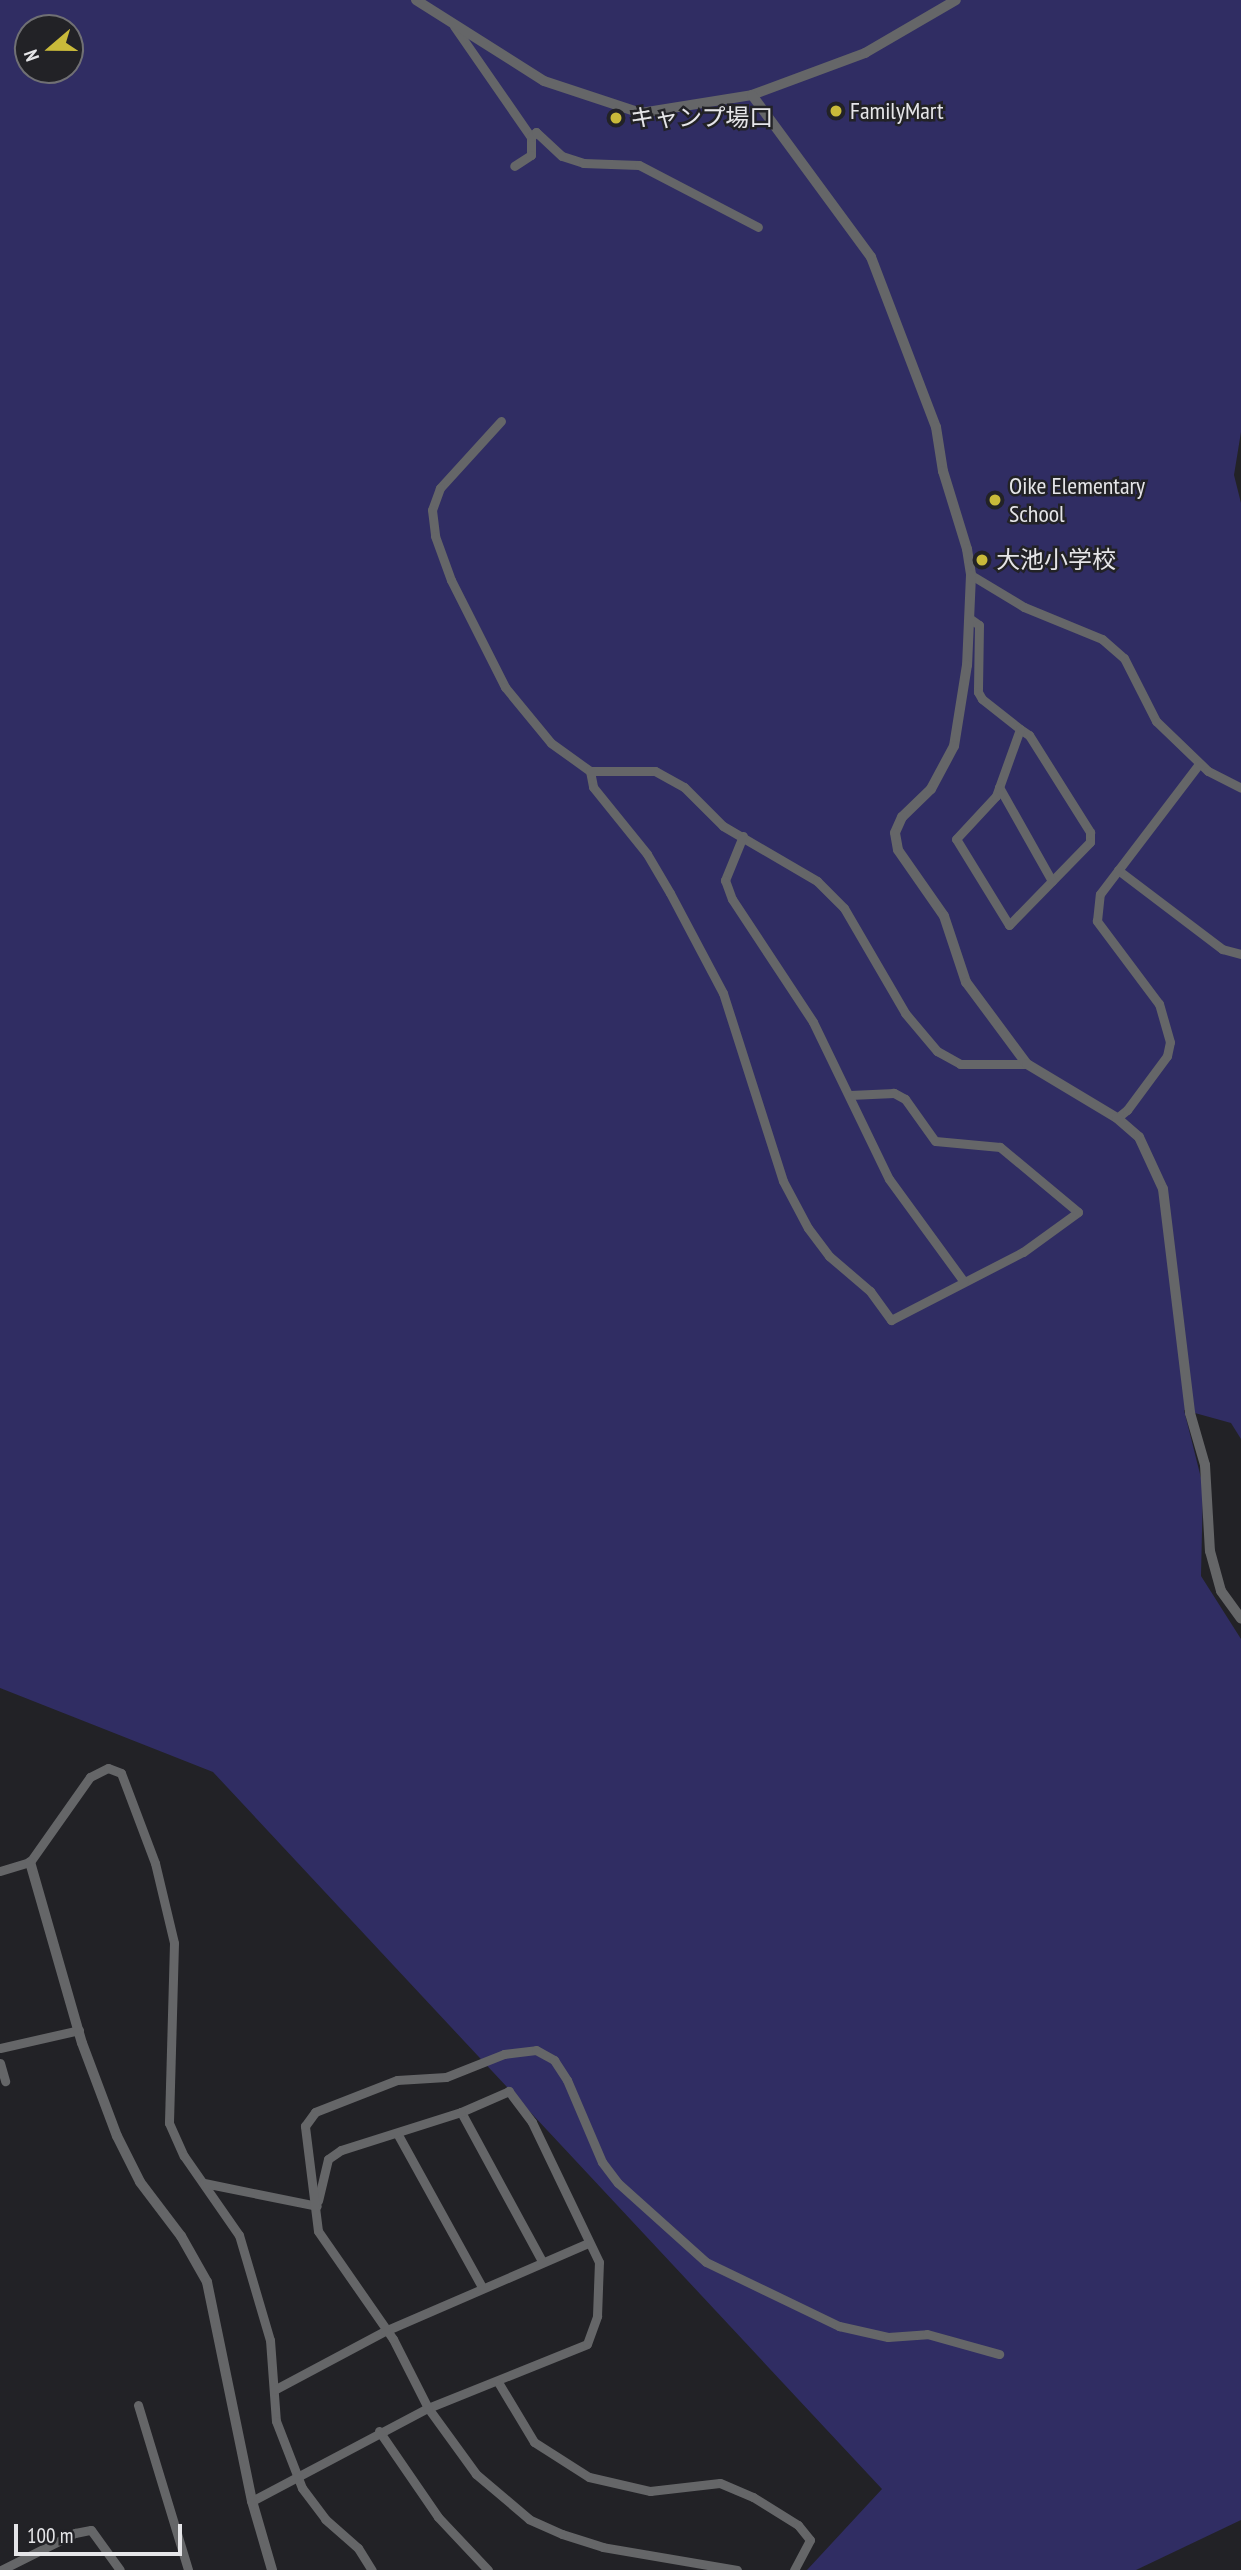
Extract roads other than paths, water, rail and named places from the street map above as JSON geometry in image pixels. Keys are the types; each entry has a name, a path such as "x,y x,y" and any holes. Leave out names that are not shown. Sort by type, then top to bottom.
{"street":[{"path":"416,0 544,81 619,108 641,113 752,94 865,53 939,5 956,0"},
{"path":"454,26 531,138 531,155 514,166"},
{"path":"752,94 871,257 936,427 971,575 969,618 954,746 931,789 902,817 895,833 898,850 944,916 966,982 1027,1064 1116,1118 1139,1137 1163,1189 1190,1413 1205,1465 1210,1551 1221,1591 1241,1619"},
{"path":"531,138 536,132 562,156 583,163 639,165 758,227"},
{"path":"501,421 440,488 432,510 435,536 451,580 505,687 551,743 590,771 655,771 684,787 723,826 817,881 844,908 905,1013 937,1051 960,1063 993,1067 1027,1064"},
{"path":"971,575 1024,607 1102,639 1124,658 1156,721 1199,764 1241,788"},
{"path":"969,618 979,625 978,692 1020,729 1090,831 1090,842 1009,925 956,839 999,787 1020,729"},
{"path":"1116,1118 1127,1110 1167,1056 1170,1042 1159,1003 1097,921 1100,894 1199,764"},
{"path":"590,771 593,787 647,854 723,993 783,1181 808,1228 830,1256 870,1291 891,1320 1023,1252 1078,1212 1000,1147 935,1141 905,1099 894,1093 850,1095"},
{"path":"999,787 1052,881"},
{"path":"743,836 725,880 732,900 813,1022 888,1179 964,1282"},
{"path":"1118,870 1222,949 1241,954"},
{"path":"0,1871 30,1862 90,1777 108,1768 121,1773 158,1874 174,1943 169,2123 184,2156 240,2235 258,2286 270,2340 276,2421 311,2504 358,2549 372,2570"},
{"path":"30,1862 79,2030 117,2136 140,2182 181,2236 207,2282 252,2501 272,2570"},
{"path":"0,2048 79,2030"},
{"path":"737,2570 603,2547 529,2519 476,2474 428,2408 385,2331 318,2231 305,2126 315,2112 397,2080 446,2077 512,2052 536,2050 554,2060 567,2080 602,2162 618,2183 706,2262 839,2326 888,2337 927,2334 999,2354"},
{"path":"0,2063 5,2081"},
{"path":"252,2501 379,2431 428,2408 587,2344 597,2316 599,2262 532,2122 509,2091 461,2112 341,2150 328,2159 317,2206"},
{"path":"461,2112 542,2261"},
{"path":"397,2133 482,2287"},
{"path":"204,2183 317,2206"},
{"path":"274,2390 385,2331 588,2243"},
{"path":"498,2382 534,2442 589,2477 650,2491 720,2483 753,2497 798,2525 810,2540 794,2570"},
{"path":"138,2405 188,2570"},
{"path":"379,2431 438,2517 488,2570"},
{"path":"1,2570 75,2533 91,2530 120,2570"}],"place":[{"name":"FamilyMart","path":"836,111"},
{"name":"キャンプ場口","path":"616,118"},
{"name":"Oike Elementary School","path":"995,500"},
{"name":"大池小学校","path":"982,560"}]}
